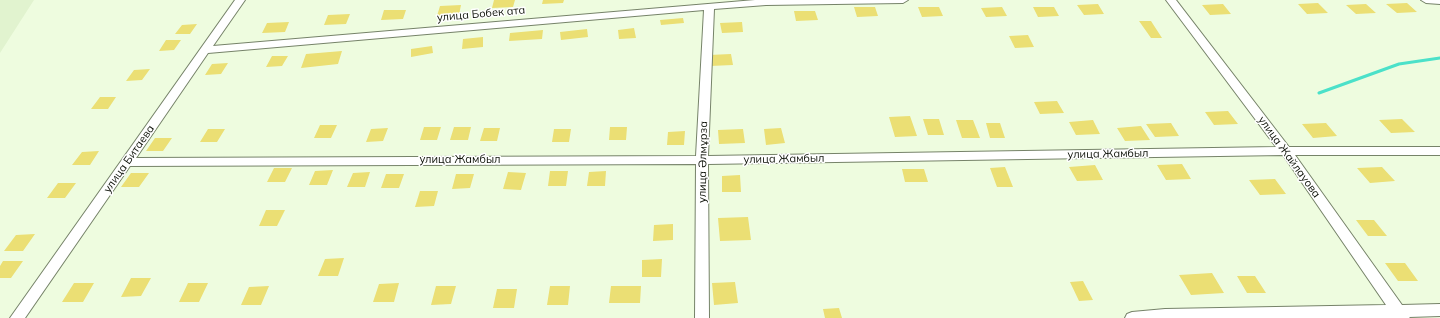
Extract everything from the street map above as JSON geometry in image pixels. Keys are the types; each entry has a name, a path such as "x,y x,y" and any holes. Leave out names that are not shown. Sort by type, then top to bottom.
{"street":[{"name":"улица Битаева","path":"17,318 128,162 240,0"},
{"name":"улица Бобек ата","path":"206,50 708,6 766,2 903,0"},
{"name":"улица Жайлауова","path":"1171,0 1286,151 1400,314"},
{"path":"1426,0 1440,1"},
{"name":"улица Әлмұрза","path":"702,318 702,160 708,6"},
{"name":"улица Жамбыл","path":"128,162 702,160 1286,151 1440,151"},
{"path":"1132,318 1165,315 1400,314 1440,310"}],"shaded area":[{"path":"0,0 34,0 0,53"}],"building":[{"path":"494,0 515,0 513,7 492,8"},
{"path":"543,0 564,0 563,3 542,4"},
{"path":"1318,3 1328,13 1307,14 1298,4"},
{"path":"1407,3 1417,12 1397,13 1386,4"},
{"path":"1098,4 1104,14 1084,15 1077,5"},
{"path":"1223,4 1231,14 1210,15 1202,5"},
{"path":"1366,4 1376,13 1356,14 1346,5"},
{"path":"461,5 459,15 437,16 440,6"},
{"path":"854,7 875,7 878,16 857,17"},
{"path":"918,7 939,7 943,16 922,17"},
{"path":"1002,7 1007,16 986,17 981,8"},
{"path":"1033,7 1054,7 1059,16 1038,17"},
{"path":"384,10 406,10 403,19 381,20"},
{"path":"794,11 815,11 818,20 796,21"},
{"path":"350,14 346,24 324,25 328,15"},
{"path":"683,18 684,23 661,25 660,20"},
{"path":"1139,21 1151,21 1162,38 1151,38"},
{"path":"289,22 285,32 262,33 267,23"},
{"path":"742,22 743,32 722,33 720,23"},
{"path":"197,24 190,34 175,34 182,25"},
{"path":"634,28 636,38 619,39 618,30"},
{"path":"587,29 588,37 561,40 560,32"},
{"path":"543,30 542,39 509,41 510,33"},
{"path":"1028,35 1034,47 1015,48 1009,36"},
{"path":"483,37 483,47 462,49 463,39"},
{"path":"166,40 181,40 174,50 159,51"},
{"path":"432,46 433,53 411,57 411,49"},
{"path":"342,51 338,64 301,68 306,54"},
{"path":"731,54 733,65 710,66 709,55"},
{"path":"272,56 288,56 282,66 266,67"},
{"path":"228,63 221,74 205,75 212,64"},
{"path":"150,69 142,80 126,81 134,70"},
{"path":"100,97 116,97 108,109 91,109"},
{"path":"1057,101 1064,113 1040,114 1034,102"},
{"path":"1228,111 1238,124 1214,125 1205,112"},
{"path":"910,116 917,136 895,137 889,117"},
{"path":"923,119 939,119 944,135 928,135"},
{"path":"1402,119 1415,132 1391,133 1379,120"},
{"path":"956,120 973,120 980,138 962,138"},
{"path":"1093,120 1100,134 1076,135 1069,122"},
{"path":"986,123 1000,123 1005,138 990,138"},
{"path":"1171,123 1179,136 1155,137 1146,124"},
{"path":"1326,123 1337,136 1313,138 1302,124"},
{"path":"320,125 337,125 331,138 314,138"},
{"path":"1141,126 1150,140 1125,141 1117,128"},
{"path":"424,127 441,127 437,140 420,140"},
{"path":"454,127 471,127 468,140 450,140"},
{"path":"610,127 627,127 626,140 609,140"},
{"path":"388,128 383,141 366,142 371,129"},
{"path":"484,128 500,128 497,141 480,141"},
{"path":"781,128 785,143 766,145 764,129"},
{"path":"208,129 225,129 217,142 200,142"},
{"path":"554,129 571,129 569,142 552,142"},
{"path":"743,129 745,143 719,144 718,130"},
{"path":"685,131 684,145 667,145 668,132"},
{"path":"155,138 172,138 163,151 146,151"},
{"path":"99,151 90,165 72,165 82,152"},
{"path":"1182,164 1191,179 1166,180 1157,165"},
{"path":"1095,165 1103,180 1077,181 1069,167"},
{"path":"1005,167 1013,187 997,187 990,168"},
{"path":"1382,167 1395,181 1370,183 1357,168"},
{"path":"274,168 292,168 285,182 267,182"},
{"path":"902,169 924,169 928,182 905,182"},
{"path":"333,170 327,185 309,185 315,171"},
{"path":"550,171 568,171 566,186 548,186"},
{"path":"606,171 605,186 587,186 589,172"},
{"path":"370,172 365,187 347,187 353,173"},
{"path":"508,172 526,173 521,190 503,189"},
{"path":"131,173 149,173 139,187 121,187"},
{"path":"386,174 404,174 399,188 381,188"},
{"path":"456,174 474,174 470,188 452,189"},
{"path":"740,175 741,192 722,192 722,176"},
{"path":"1275,179 1286,194 1260,195 1249,180"},
{"path":"58,183 76,183 65,198 47,198"},
{"path":"420,191 438,191 434,206 415,207"},
{"path":"266,210 285,210 277,226 259,226"},
{"path":"748,217 751,240 720,241 718,218"},
{"path":"1356,220 1374,220 1387,236 1368,236"},
{"path":"673,224 673,240 653,241 654,225"},
{"path":"35,234 23,251 4,251 16,235"},
{"path":"344,258 338,276 318,276 325,259"},
{"path":"662,259 661,277 642,277 642,260"},
{"path":"3,261 23,261 11,278 0,278 0,266"},
{"path":"1385,263 1405,263 1418,281 1398,281"},
{"path":"1212,273 1224,293 1191,295 1179,275"},
{"path":"1237,276 1255,276 1266,293 1247,293"},
{"path":"131,278 151,278 141,296 121,297"},
{"path":"1083,281 1093,300 1079,301 1070,282"},
{"path":"735,282 738,303 714,305 712,283"},
{"path":"74,283 94,283 83,302 62,302"},
{"path":"188,283 208,283 199,302 179,302"},
{"path":"399,283 394,302 373,302 379,284"},
{"path":"269,286 261,305 241,305 249,287"},
{"path":"436,286 456,286 451,304 431,305"},
{"path":"550,286 570,286 568,305 547,305"},
{"path":"611,286 641,286 640,303 609,303"},
{"path":"497,289 517,289 514,308 493,308"},
{"path":"839,308 842,318 825,318 823,309"}],"waterway":[{"path":"1319,93 1399,64 1440,58"}]}
